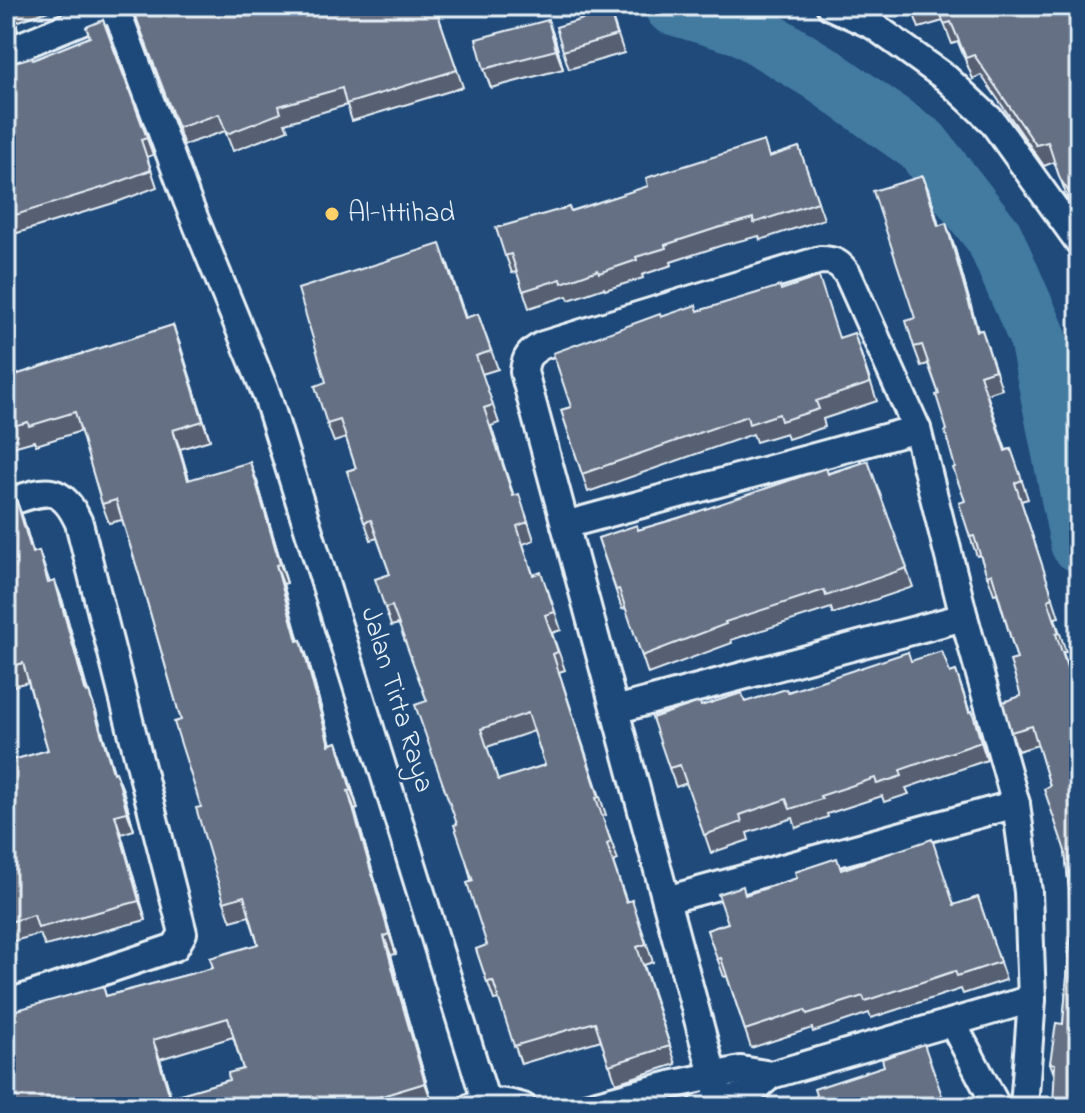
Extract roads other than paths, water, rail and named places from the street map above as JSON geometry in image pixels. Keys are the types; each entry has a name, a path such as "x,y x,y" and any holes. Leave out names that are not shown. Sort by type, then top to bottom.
{"street":[{"path":"6,52 116,6"},
{"name":"Jalan Tirta Raya","path":"116,6 187,200 267,396 479,1104"},
{"path":"830,6 874,26 946,78 992,121 1079,242"},
{"path":"712,1095 666,900 524,372 527,356 543,345 820,260 837,262 848,275 917,429 964,617 1016,804 1028,892 1032,999 1024,1107"},
{"path":"565,525 917,429"},
{"path":"6,503 41,491 53,492 63,496 71,505 79,523 183,933 175,947 6,1004"},
{"path":"615,710 964,617"},
{"path":"666,900 1016,804"},
{"path":"585,1107 748,1090 771,1075 1032,999"},
{"path":"953,1024 997,1107"},
{"path":"479,1104 505,1101 523,1107"}],"waterway":[{"path":"673,6 744,27 820,73 922,145 994,237 1038,338 1079,543"}],"place":[{"name":"Al-Ittihad","path":"332,214"}]}
